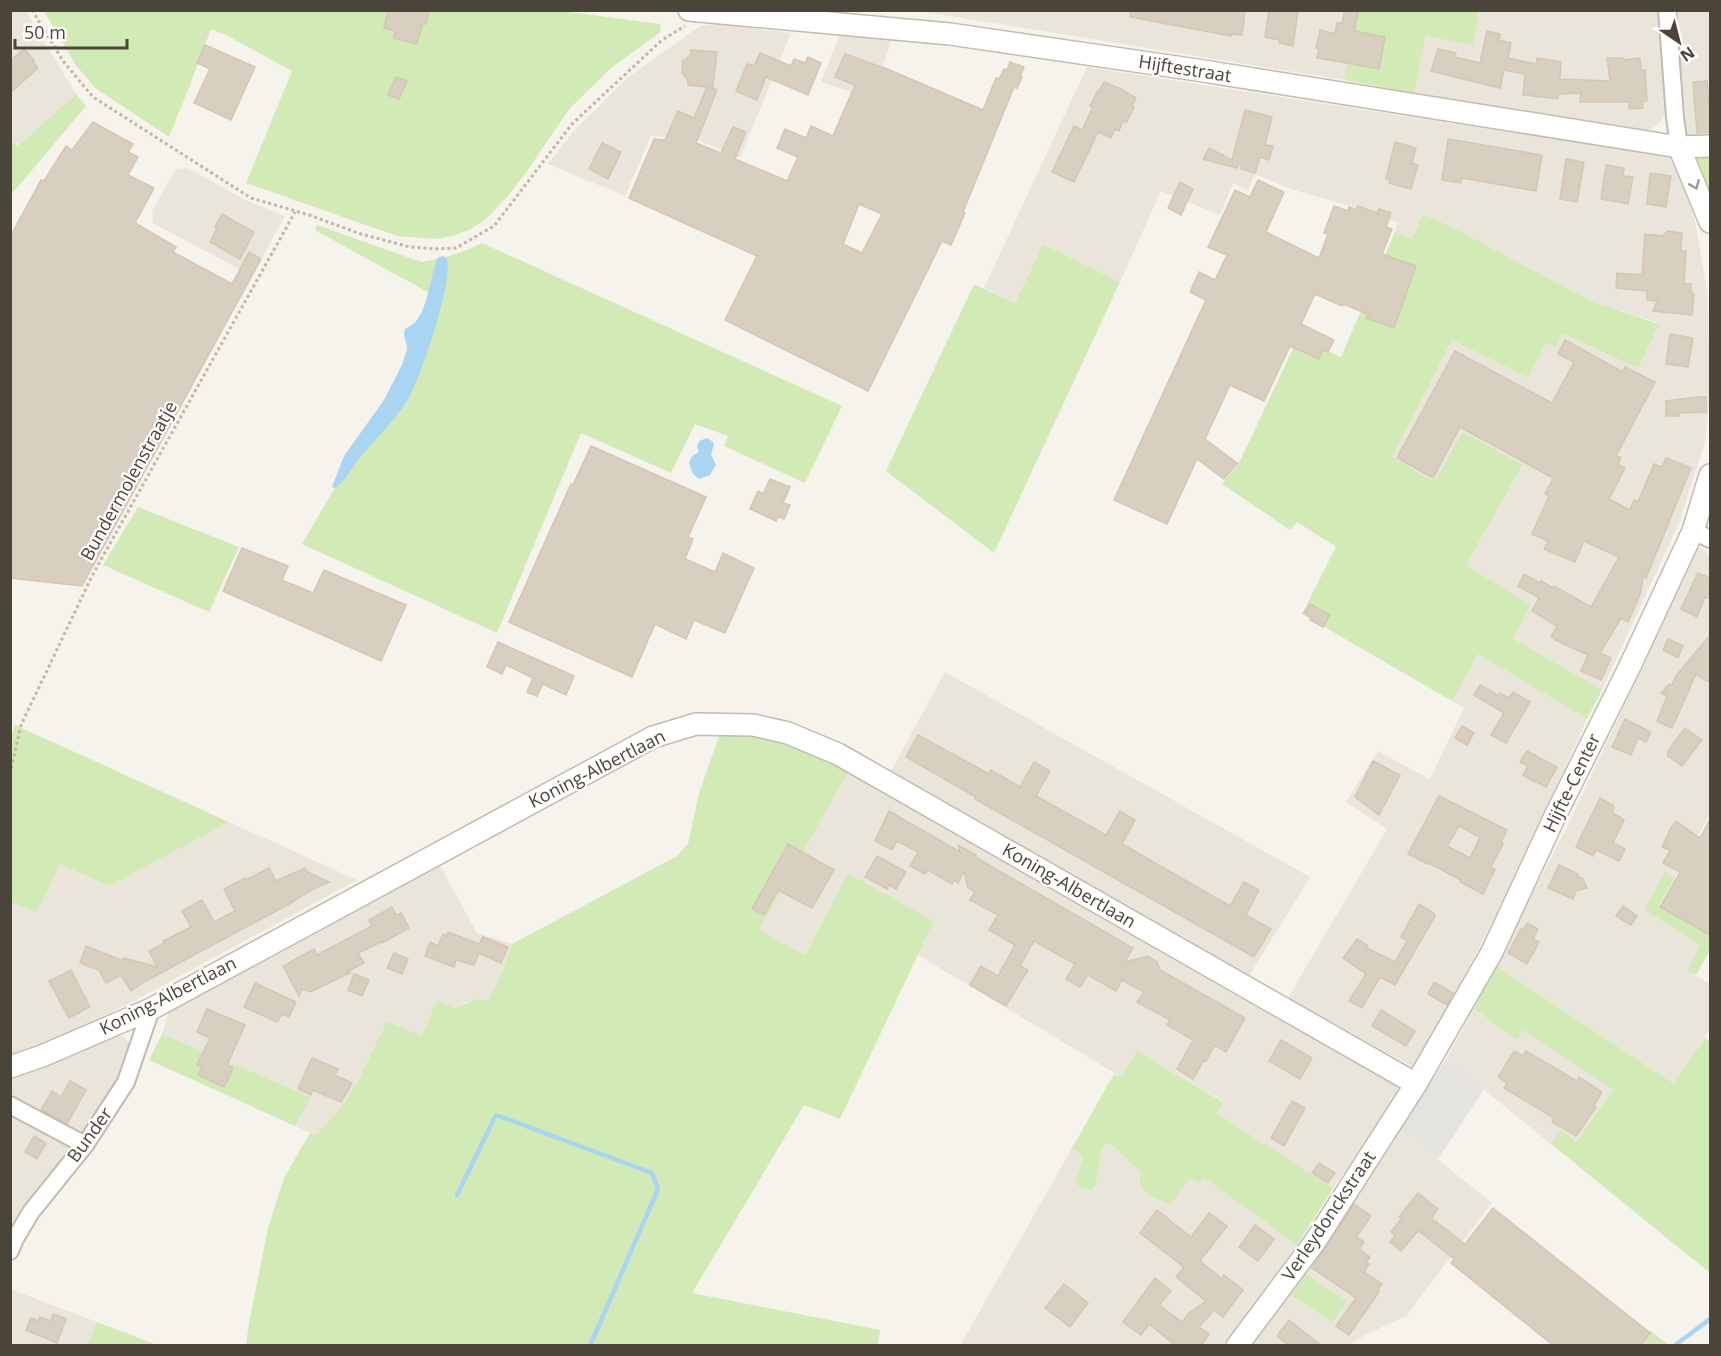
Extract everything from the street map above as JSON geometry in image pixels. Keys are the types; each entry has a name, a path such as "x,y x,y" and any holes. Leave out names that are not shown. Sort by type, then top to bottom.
{"street":[{"path":"1668,10 1679,147 1710,222"},
{"name":"Hijftestraat","path":"698,11 950,34 1209,72 1679,147 1710,146"},
{"name":"Hijfte-Center","path":"1416,1084 1492,952 1556,814 1629,668 1702,535 1710,475"},
{"name":"Koning-Albertlaan","path":"10,1067 42,1056 151,1009 653,736 696,724 753,725 788,733 838,754 1416,1084"},
{"name":"Bunder","path":"10,1251 31,1212 85,1145 126,1082 151,1009"},
{"name":"Verleydonckstraat","path":"1237,1346 1314,1243 1416,1084"},
{"path":"10,1105 85,1145"}],"path":[{"path":"32,10 63,61 93,97 251,198 309,215 361,234 410,247 456,248 494,226 572,124 662,40 698,11"},
{"name":"Bundermolenstraatje","path":"10,774 21,725 92,576 295,212"}],"shaded area":[{"path":"10,11 26,11 76,94 16,146 10,141"},
{"path":"919,11 1359,11 1344,80"},
{"path":"1479,11 1657,11 1666,109 1663,117 1658,125 1648,130 1414,93 1426,35 1473,45"},
{"path":"1676,11 1710,11 1710,134 1687,136"},
{"path":"716,24 791,33 740,158 700,141 651,136 625,196 548,164 573,132 627,78 700,26"},
{"path":"840,35 891,40 873,99 821,82"},
{"path":"1087,67 1677,158 1696,226 1708,297 1710,395 1705,442 1679,523 1602,690 1512,637 1531,605 1466,565 1523,466 1434,482 1391,457 1452,340 1528,378 1546,343 1562,333 1659,323 1591,301 1423,214 1412,239 1395,232 1398,223 1291,189 1255,174 1248,190 1233,183 1220,215 1161,191 1120,282 1043,244 1015,303 984,288"},
{"path":"188,168 243,199 285,216 252,276 153,223 152,211 176,169"},
{"path":"1698,547 1710,555 1710,814 1675,878 1665,873 1644,910 1700,945 1688,971 1710,984 1710,1030 1673,1083 1495,965 1569,823"},
{"path":"1478,654 1587,719 1508,892 1417,1069 1288,998 1387,829 1346,802 1378,751 1430,779 1464,708 1452,701"},
{"path":"945,672 1310,877 1238,994 1393,1083 1398,1089 1398,1096 1333,1188 1215,1113 1223,1101 1137,1051 1121,1077 918,955 934,921 848,873 805,955 758,930 848,772 890,773"},
{"path":"229,822 357,880 134,1001 11,1057 10,902 37,913 60,864 109,886"},
{"path":"438,862 477,933 512,944 502,972 488,1001 468,1001 454,1008 422,1036 387,1021 358,1081 343,1105 316,1135 295,1126 311,1097 162,1034 170,1009"},
{"path":"1474,1009 1517,1040 1524,1030 1613,1090 1575,1143 1561,1131 1551,1144 1446,1059"},
{"path":"116,1033 127,1039 130,1051 113,1089 89,1127 21,1213 11,1232 11,1077"},
{"path":"1446,1059 1484,1089 1438,1159 1400,1129"},
{"path":"1400,1129 1492,1203 1406,1316 1363,1336 1352,1345 1248,1346 1307,1265"},
{"path":"1106,1143 1112,1145 1139,1170 1139,1178 1203,1177 1297,1245 1223,1345 960,1346 1072,1148 1083,1157 1075,1182 1096,1185 1102,1148"},
{"path":"10,1289 97,1322 87,1345 11,1345"}],"green space":[{"path":"554,10 660,24 661,30 611,68 570,108 527,171 485,220 469,230 436,239 397,236 246,183 292,71 211,29 169,137 95,88 75,64 44,11"},
{"path":"1359,11 1479,11 1473,46 1426,35 1414,93 1344,80"},
{"path":"76,94 86,106 11,195 11,141 17,146"},
{"path":"1710,146 1710,222 1679,147"},
{"path":"1423,214 1591,301 1659,324 1638,368 1562,333 1556,347 1546,343 1528,378 1452,340 1392,457 1434,482 1463,432 1523,465 1466,565 1531,605 1513,638 1602,690 1587,719 1478,654 1452,701 1302,614 1336,547 1297,522 1290,530 1222,484 1241,459 1298,338 1341,357 1395,232 1412,239"},
{"path":"317,225 421,262 452,255 482,243 842,406 805,483 724,446 728,436 695,424 671,473 581,433 497,633 302,544 397,382 433,295 315,230"},
{"path":"1043,244 1120,282 994,553 886,471 974,284 1015,303"},
{"path":"138,507 239,547 209,612 103,565"},
{"path":"15,725 229,822 109,886 60,864 37,913 11,902 10,740"},
{"path":"720,734 758,735 820,757 848,772 759,930 805,955 848,873 934,921 840,1119 804,1105 692,1293 880,1330 878,1345 246,1346 268,1228 284,1178 310,1133 316,1135 343,1105 358,1081 387,1021 422,1036 437,1001 454,1008 477,999 488,1001 512,944 677,856 688,844 699,793"},
{"path":"1665,872 1675,878 1659,905 1710,934 1710,950 1696,975 1687,971 1700,945 1644,910"},
{"path":"1495,965 1673,1083 1705,1038 1710,1042 1710,1273 1551,1144 1561,1130 1576,1142 1613,1090 1524,1030 1517,1040 1474,1009"},
{"path":"162,1034 311,1097 295,1126 149,1060"},
{"path":"1137,1051 1223,1102 1216,1113 1333,1188 1297,1245 1203,1177 1199,1183 1190,1178 1170,1205 1150,1195 1141,1187 1139,1170 1112,1145 1106,1143 1102,1148 1096,1185 1092,1190 1083,1189 1075,1183 1083,1157 1072,1148 1114,1074 1121,1077"},
{"path":"1306,1274 1347,1301 1332,1322 1291,1295"},
{"path":"97,1322 157,1345 87,1345"},
{"path":"1650,1330 1667,1344 1637,1346"}],"water":[{"path":"443,256 446,258 448,268 442,305 428,351 408,399 344,480 334,488 332,487 344,456 384,400 402,365 407,350 405,329 416,321 421,313 437,259"},
{"path":"707,438 714,445 711,454 716,465 710,475 699,479 693,474 689,463 692,456 699,452 697,447 699,441"}],"building":[{"path":"388,10 429,10 426,24 422,24 417,44 394,38 396,31 384,28"},
{"path":"1130,10 1245,10 1242,35 1231,34 1231,36 1130,17"},
{"path":"1269,10 1298,10 1293,46 1265,37"},
{"path":"1345,10 1359,10 1354,31 1385,37 1379,69 1317,58 1319,49 1316,48 1320,30 1335,34 1337,23 1342,23"},
{"path":"1487,31 1500,34 1499,40 1511,43 1508,58 1536,64 1537,58 1561,62 1560,79 1610,81 1607,58 1623,58 1624,60 1640,58 1641,70 1645,70 1647,101 1642,102 1643,108 1629,109 1629,102 1580,102 1581,93 1558,94 1558,99 1523,95 1525,74 1504,70 1500,88 1431,71 1438,49 1456,53 1454,57 1480,63"},
{"path":"205,45 255,67 231,120 194,103 210,69 197,63"},
{"path":"24,49 38,68 10,93 10,61"},
{"path":"691,50 717,52 713,87 709,87 717,90 696,143 721,153 733,127 746,132 735,159 787,181 798,157 777,148 785,129 806,138 811,126 833,136 855,85 835,77 845,54 892,71 983,110 996,78 999,79 1004,69 1007,70 1010,62 1024,67 1020,77 1022,77 1017,88 1014,87 951,245 942,241 868,391 725,320 757,256 629,198 654,139 665,140 678,111 694,118 707,87 688,85 688,80 682,73 683,61 691,55","holes":["859,204 882,214 862,253 843,244"]},
{"path":"760,53 791,66 794,59 805,63 808,57 821,63 808,95 766,77 757,100 736,91 747,64 754,66"},
{"path":"396,77 407,81 399,99 388,95"},
{"path":"1707,81 1710,132 1697,133 1693,82"},
{"path":"1104,82 1136,98 1132,106 1134,107 1126,123 1123,121 1119,131 1115,129 1111,138 1098,132 1074,182 1052,172 1074,126 1082,130 1093,107 1090,106"},
{"path":"1245,110 1272,117 1265,145 1273,146 1269,160 1260,157 1255,173 1241,169 1242,165 1238,164 1237,168 1203,159 1209,148 1232,160"},
{"path":"93,122 133,144 128,152 138,157 128,175 154,188 135,223 176,247 173,252 232,284 249,252 261,259 82,586 10,578 10,237 41,180 44,181 66,146 72,150"},
{"path":"1448,139 1542,155 1536,191 1462,178 1461,183 1442,180"},
{"path":"1395,142 1416,148 1412,163 1418,165 1411,189 1389,183 1390,180 1386,178"},
{"path":"602,143 621,152 608,179 589,169"},
{"path":"1566,159 1584,162 1577,202 1560,199"},
{"path":"1606,165 1624,168 1623,176 1633,177 1628,204 1601,199"},
{"path":"1650,173 1671,176 1666,207 1647,204"},
{"path":"1258,180 1284,192 1266,232 1319,258 1328,234 1324,233 1334,206 1348,211 1349,207 1356,210 1358,206 1377,213 1379,209 1391,213 1386,227 1392,229 1382,254 1416,266 1394,328 1366,318 1368,314 1315,294 1301,324 1334,340 1328,352 1323,350 1319,359 1290,346 1264,401 1230,385 1205,439 1237,463 1224,479 1197,459 1167,524 1114,500 1206,300 1190,292 1199,272 1215,280 1227,255 1208,247 1235,190 1250,197"},
{"path":"1180,182 1193,189 1181,215 1168,208"},
{"path":"222,214 254,232 240,259 210,242"},
{"path":"1668,231 1682,233 1681,251 1686,251 1684,284 1691,284 1691,293 1694,294 1692,315 1653,311 1657,301 1647,300 1647,291 1616,288 1617,273 1642,275 1645,234 1662,236"},
{"path":"1670,334 1693,338 1688,367 1666,364"},
{"path":"1565,340 1623,372 1625,367 1655,382 1616,456 1621,458 1618,464 1625,468 1609,499 1630,510 1634,500 1638,502 1654,464 1662,467 1666,458 1691,468 1646,578 1643,576 1641,592 1628,622 1621,618 1600,653 1611,658 1601,680 1581,671 1588,655 1551,637 1557,626 1532,611 1539,598 1518,586 1524,574 1540,583 1541,581 1553,588 1554,586 1591,607 1619,557 1584,541 1575,562 1544,549 1548,541 1532,534 1549,496 1545,494 1553,478 1460,427 1433,478 1397,458 1455,351 1552,403 1574,362 1558,354"},
{"path":"1706,397 1706,412 1666,416 1666,401"},
{"path":"591,446 706,497 688,537 693,539 685,559 715,572 723,553 754,568 725,633 694,620 686,639 655,624 632,677 509,622 571,484 573,485"},
{"path":"770,479 790,487 783,503 790,505 784,519 778,516 776,521 750,509 758,491 763,494"},
{"path":"242,548 288,566 282,580 313,593 324,570 406,605 381,661 223,591"},
{"path":"1698,573 1710,578 1710,599 1705,597 1697,617 1681,609"},
{"path":"1310,604 1330,615 1323,627 1310,620 1311,617 1304,613"},
{"path":"1710,635 1710,683 1696,674 1672,728 1657,721 1667,696 1661,693 1669,684 1672,685 1676,676"},
{"path":"1668,639 1683,646 1678,658 1663,650"},
{"path":"498,642 574,676 566,695 543,684 537,696 527,692 533,678 506,665 502,674 487,667"},
{"path":"1480,685 1499,696 1500,693 1509,698 1513,692 1530,702 1506,743 1491,735 1504,713 1474,695"},
{"path":"1625,719 1651,732 1646,742 1638,738 1631,755 1612,747"},
{"path":"1462,726 1474,733 1467,745 1455,738"},
{"path":"1685,728 1702,740 1682,766 1668,756 1668,751"},
{"path":"918,735 989,774 991,770 1020,787 1034,762 1050,771 1036,796 1106,835 1120,811 1135,820 1122,844 1230,906 1244,882 1259,890 1246,915 1271,929 1254,957 975,799 976,797 906,757"},
{"path":"1527,751 1557,767 1546,787 1523,775 1528,766 1520,762"},
{"path":"1373,761 1400,775 1379,815 1355,797"},
{"path":"1439,796 1507,830 1501,843 1503,844 1491,867 1495,869 1483,894 1460,882 1461,880 1408,854","holes":["1459,826 1480,837 1470,858 1447,846"]},
{"path":"1600,798 1614,806 1612,812 1624,820 1613,843 1625,849 1619,861 1596,850 1593,856 1576,847"},
{"path":"889,811 960,852 958,845 976,855 975,857 1133,948 1125,962 1148,956 1157,962 1160,970 1245,1018 1226,1052 1215,1045 1193,1079 1177,1069 1193,1040 1167,1025 1170,1020 1137,1002 1144,992 1122,980 1116,991 1088,975 1080,987 1066,979 1075,964 1034,941 1020,966 1028,970 1006,1006 970,985 981,966 998,976 1015,945 989,930 998,915 970,900 975,892 968,888 964,871 958,883 954,880 952,884 928,870 925,874 910,866 918,852 897,841 892,850 875,841"},
{"path":"1710,819 1710,935 1660,907 1680,872 1663,863 1670,850 1662,847 1671,828 1676,821 1700,838"},
{"path":"788,844 834,870 812,908 778,890 764,915 752,909"},
{"path":"877,856 906,872 896,889 889,885 887,889 865,877"},
{"path":"1559,865 1578,874 1577,876 1583,879 1587,888 1576,891 1573,899 1548,888"},
{"path":"269,868 276,881 305,868 307,872 329,882 131,991 121,975 106,983 99,970 80,963 86,946 121,960 124,958 157,967 149,951 191,927 182,911 202,900 214,922 235,911 224,889"},
{"path":"1419,904 1435,914 1434,918 1395,985 1380,977 1362,1008 1349,1001 1366,974 1343,958 1357,939 1368,946 1367,948 1395,962 1407,941 1401,937"},
{"path":"1623,906 1637,916 1631,925 1616,916"},
{"path":"392,907 396,915 401,913 409,928 358,953 364,963 347,972 350,973 310,992 302,989 299,996 283,966 314,949 317,955 372,926 369,920"},
{"path":"1527,923 1538,929 1533,939 1539,942 1527,964 1508,953 1521,929 1523,930"},
{"path":"448,932 479,944 483,937 508,947 501,963 479,953 474,965 456,960 454,967 425,956 430,942 438,946 443,934 447,936"},
{"path":"394,953 408,959 402,974 387,968"},
{"path":"71,970 90,1007 69,1018 49,981"},
{"path":"354,974 369,980 362,996 348,990"},
{"path":"1434,982 1453,993 1447,1005 1428,994"},
{"path":"255,983 296,1002 289,1017 282,1014 277,1022 244,1007"},
{"path":"207,1009 245,1025 227,1065 233,1068 224,1087 198,1075 202,1067 197,1065 210,1038 197,1032"},
{"path":"1381,1010 1415,1031 1406,1046 1372,1026"},
{"path":"1281,1040 1312,1058 1300,1079 1269,1061"},
{"path":"1514,1051 1523,1056 1526,1051 1577,1081 1579,1077 1602,1092 1594,1105 1596,1107 1576,1136 1552,1122 1554,1118 1504,1088 1507,1083 1498,1077"},
{"path":"312,1058 338,1069 335,1075 352,1083 341,1102 313,1090 311,1095 298,1089"},
{"path":"70,1081 86,1090 67,1124 41,1110 52,1091 61,1097"},
{"path":"1292,1101 1305,1108 1284,1146 1271,1138"},
{"path":"34,1136 46,1143 37,1159 25,1152"},
{"path":"1319,1163 1335,1173 1328,1183 1312,1173"},
{"path":"1418,1193 1438,1209 1431,1218 1465,1244 1493,1208 1650,1333 1640,1346 1554,1346 1451,1263 1454,1259 1420,1232 1418,1231 1401,1251 1390,1242 1395,1236 1391,1232 1402,1218 1399,1217"},
{"path":"1354,1204 1371,1216 1356,1237 1364,1242 1359,1249 1370,1257 1364,1272 1382,1284 1377,1291 1379,1292 1349,1335 1336,1326 1356,1298 1312,1268"},
{"path":"1157,1210 1191,1237 1209,1213 1227,1226 1200,1261 1222,1279 1224,1275 1243,1290 1223,1317 1214,1310 1199,1327 1209,1334 1201,1346 1176,1346 1149,1324 1141,1335 1123,1322 1155,1278 1171,1291 1159,1305 1182,1322 1189,1313 1206,1301 1176,1277 1184,1267 1140,1233"},
{"path":"1255,1225 1274,1239 1258,1261 1239,1247"},
{"path":"1064,1284 1088,1303 1070,1327 1045,1308"},
{"path":"53,1314 66,1319 57,1343 26,1330 31,1318 39,1321 40,1317 51,1321"},
{"path":"1289,1320 1322,1346 1290,1346 1277,1336"}],"waterway":[{"path":"457,1195 496,1115 652,1173 658,1189 590,1346"},
{"path":"1674,1346 1710,1319"}]}
